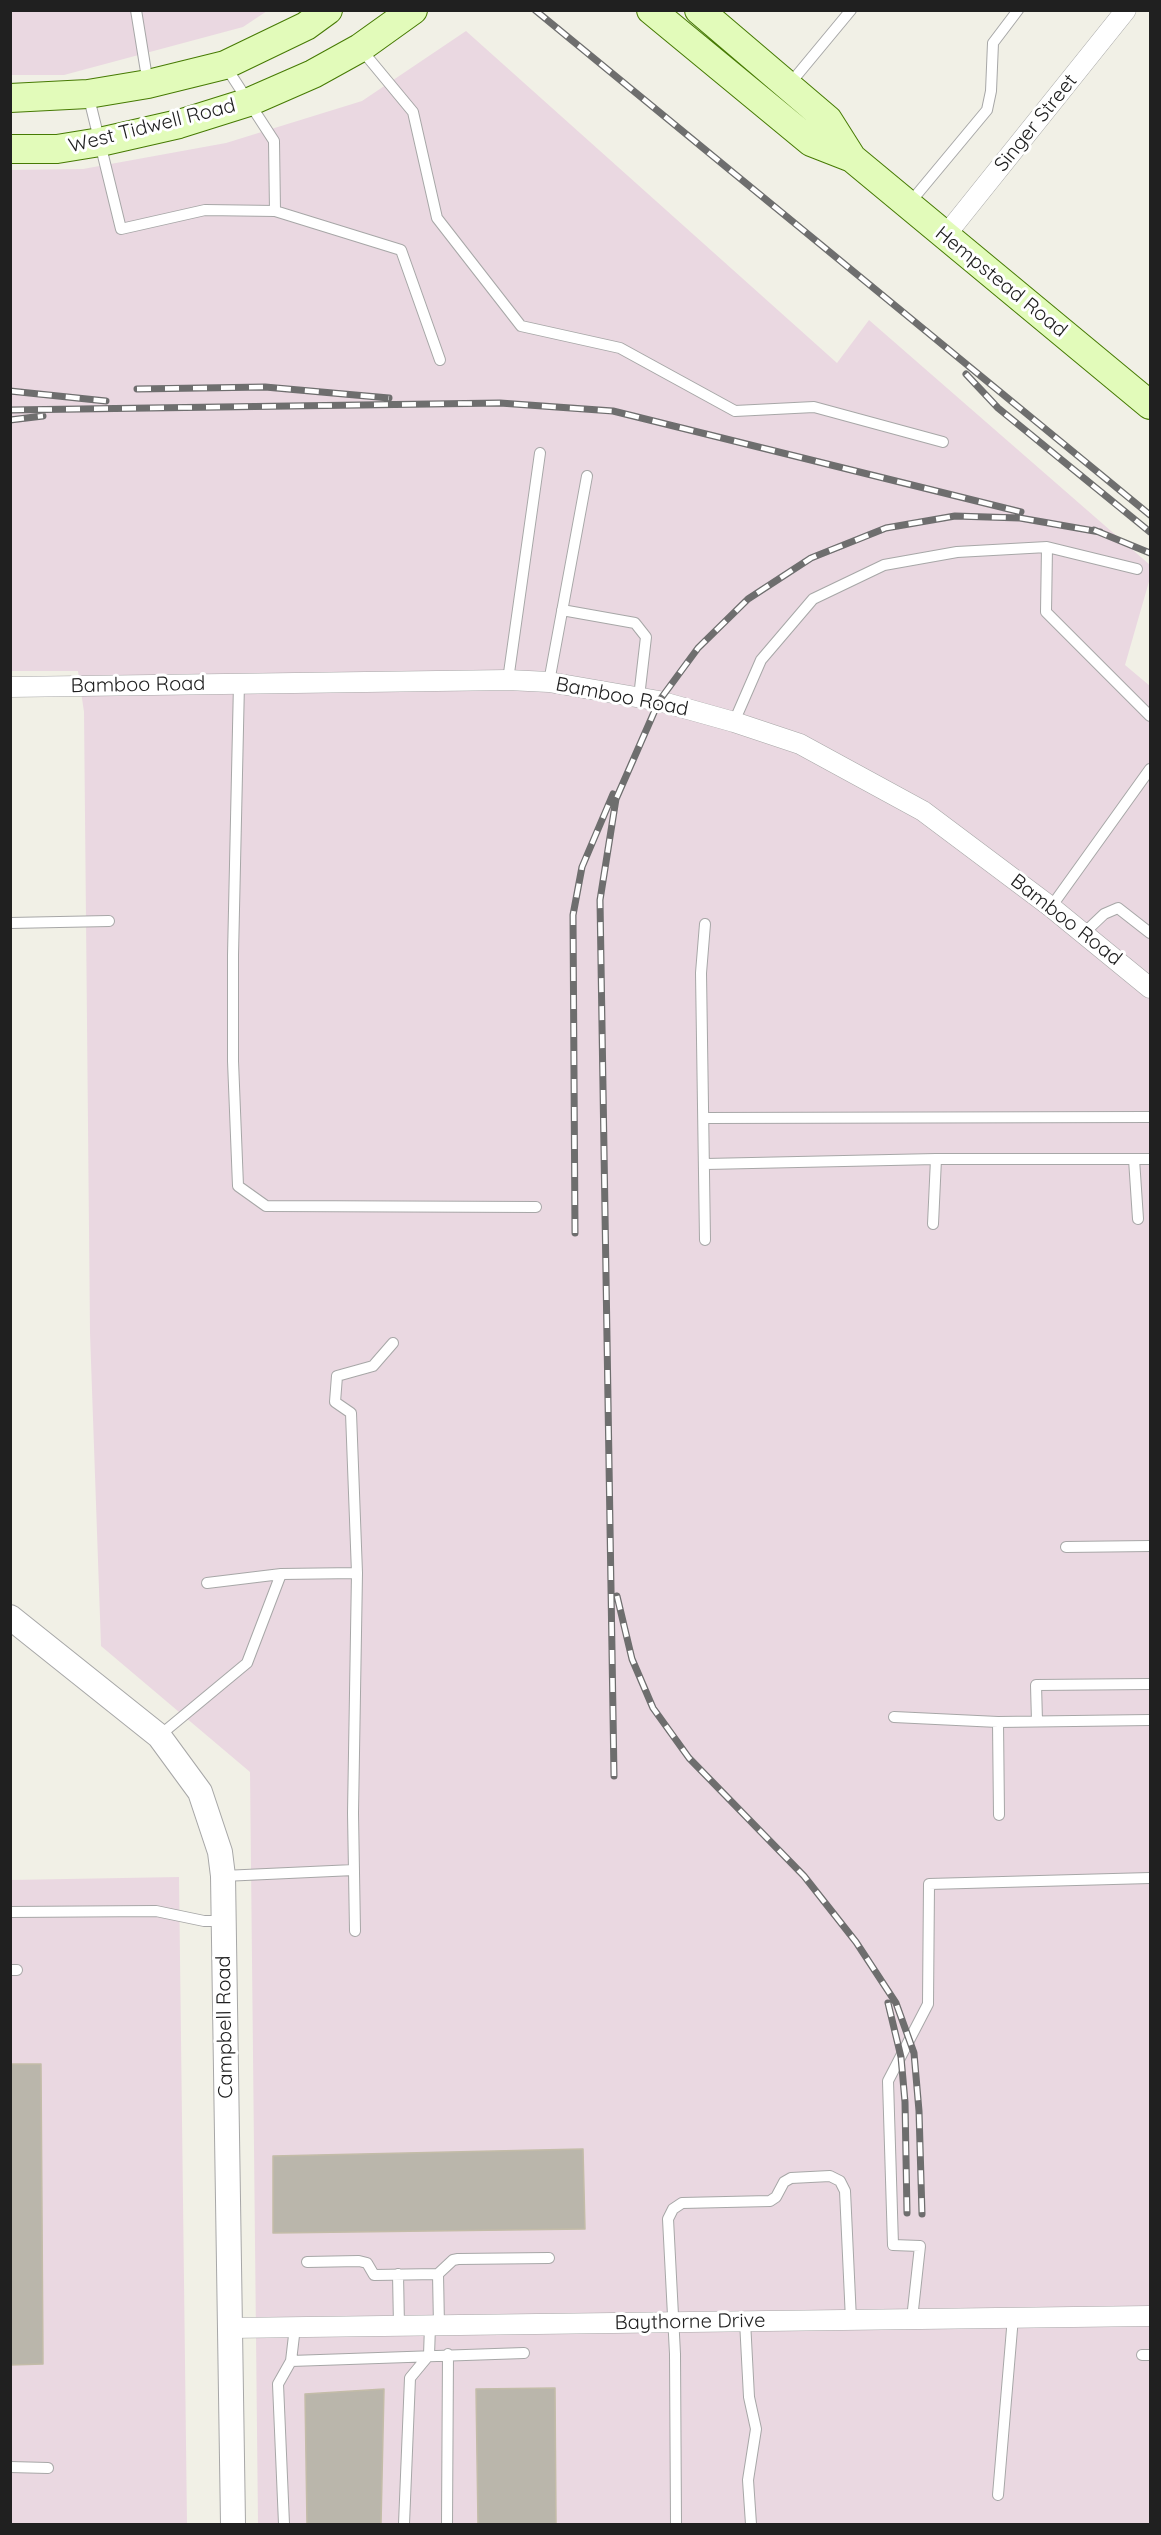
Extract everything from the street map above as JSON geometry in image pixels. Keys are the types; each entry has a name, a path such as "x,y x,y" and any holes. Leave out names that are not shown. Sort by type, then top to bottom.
{"main road":[{"path":"10,98 88,94 148,84 225,65 306,26 328,10"},
{"name":"West Tidwell Road","path":"10,149 57,149 100,142 179,124 249,102 313,74 360,48 413,10"},
{"name":"Hempstead Road","path":"651,10 811,142 852,158"},
{"name":"Hempstead Road","path":"699,10 828,120 852,158 1150,405"},
{"path":"737,82 756,59"}],"street":[{"name":"Singer Street","path":"945,236 1126,10"},
{"name":"Bamboo Road","path":"10,687 508,680 549,682 639,697 734,722 800,744 923,811 1051,907 1150,988"},
{"name":"Campbell Road","path":"10,1617 159,1736 200,1792 220,1852 224,1921 233,2524"},
{"name":"Baythorne Drive","path":"230,2328 1150,2316"}],"lane":[{"path":"136,10 148,84"},
{"path":"788,87 851,10"},
{"path":"908,205 987,110 991,91 993,43 1018,10"},
{"path":"360,48 413,112 437,218 521,326 620,348 735,411 814,407 943,442"},
{"path":"225,65 274,141 275,211"},
{"path":"88,94 121,229 206,210 275,211 401,250 440,360"},
{"path":"508,680 540,453"},
{"path":"549,682 587,476"},
{"path":"1047,547 1046,612 1150,716"},
{"path":"734,722 761,660 813,599 884,565 957,552 1047,547 1137,569"},
{"path":"562,610 635,623 646,637 639,697"},
{"path":"239,683 233,955 233,1061 238,1186 266,1206 536,1207"},
{"path":"1051,907 1150,770"},
{"path":"1084,933 1104,914 1118,908 1150,933"},
{"path":"10,923 109,921"},
{"path":"705,924 701,973 706,1164 705,1240"},
{"path":"704,1118 1150,1117"},
{"path":"706,1164 936,1159 1150,1159"},
{"path":"933,1224 936,1159"},
{"path":"1134,1159 1138,1219"},
{"path":"355,1931 357,1573 351,1413 335,1402 337,1376 373,1366 393,1343"},
{"path":"1066,1548 1150,1546"},
{"path":"207,1583 281,1574 357,1573"},
{"path":"159,1736 248,1663 281,1574"},
{"path":"1036,1721 1036,1685 1150,1684"},
{"path":"894,1717 998,1722 1150,1720"},
{"path":"998,1722 999,1815"},
{"path":"223,1876 354,1870"},
{"path":"912,2319 920,2246 893,2245 888,2081 928,2004 928,1884 1150,1878"},
{"path":"10,1912 156,1911 204,1921 224,1921"},
{"path":"676,2524 674,2322 668,2219 673,2209 682,2203 770,2201 776,2198 784,2182 791,2178 830,2176 840,2181 845,2191 851,2320"},
{"path":"308,2262 358,2260 367,2263 374,2275 438,2274 453,2260 458,2259 549,2258"},
{"path":"398,2274 399,2326"},
{"path":"404,2524 410,2378 429,2355 435,2326 438,2274"},
{"path":"998,2495 1013,2317"},
{"path":"745,2321 749,2397 756,2429 748,2480 751,2524"},
{"path":"284,2524 278,2384 291,2361 295,2327"},
{"path":"291,2361 524,2353"},
{"path":"447,2524 448,2354"},
{"path":"10,2468 48,2468"}],"shaded area":[{"path":"10,11 267,11 243,27 64,75 11,75"},
{"path":"466,31 837,363 869,320 1150,565 1150,578 1125,665 1150,686 1150,2524 258,2524 250,1772 101,1646 90,1333 84,712 78,671 11,671 10,170 83,169 226,143 362,101"},
{"path":"179,1877 187,2524 11,2524 10,1880"}],"building":[{"path":"10,2064 41,2064 43,2364 10,2365"},
{"path":"583,2149 585,2229 273,2233 273,2156"},
{"path":"555,2388 556,2524 478,2524 476,2389"},
{"path":"384,2389 381,2524 307,2524 305,2394"}],"railway":[{"path":"535,10 1150,515"},
{"path":"966,374 998,408 1150,532"},
{"path":"137,389 265,387 389,398"},
{"path":"10,391 106,401"},
{"path":"10,410 500,403 613,411 1021,512"},
{"path":"10,420 43,416"},
{"path":"614,1776 600,900 616,799 659,701 698,648 748,599 811,558 886,528 955,516 1020,518 1100,532"},
{"path":"1094,530 1150,553"},
{"path":"575,1233 573,915 582,867 613,794"},
{"path":"617,1596 632,1659 653,1708 689,1758 804,1876 856,1942 896,2003 914,2053 919,2111 922,2214"},
{"path":"888,2003 901,2057 905,2102 907,2213"}]}
